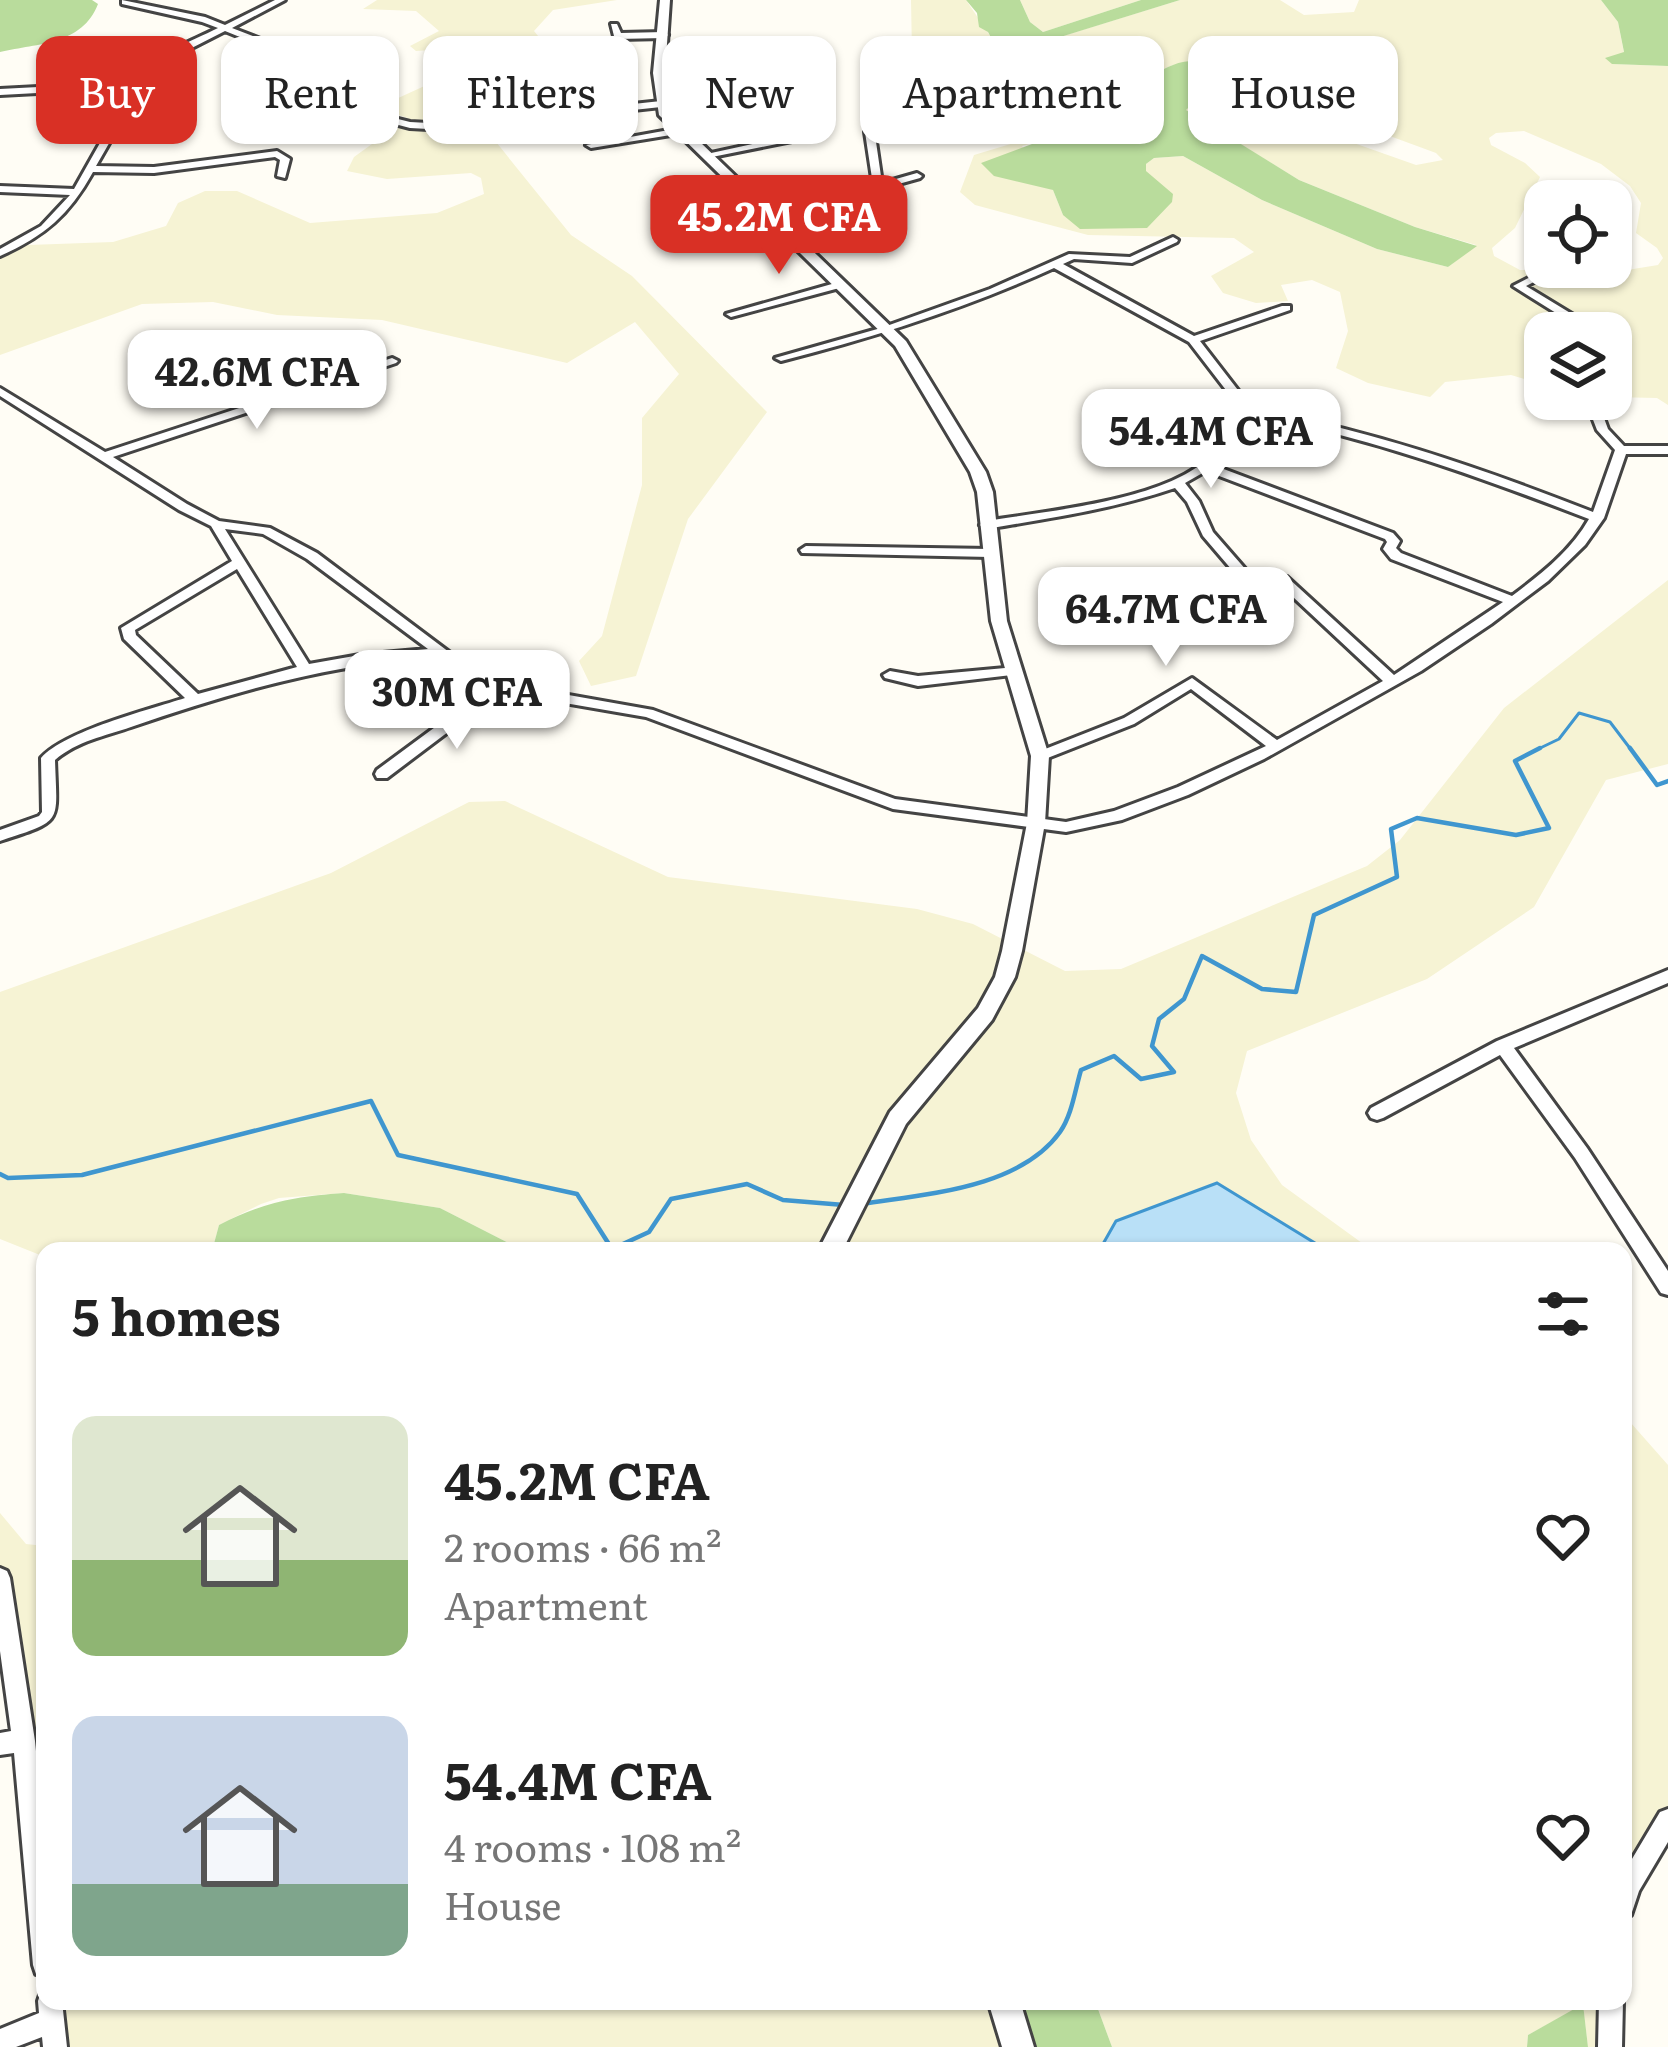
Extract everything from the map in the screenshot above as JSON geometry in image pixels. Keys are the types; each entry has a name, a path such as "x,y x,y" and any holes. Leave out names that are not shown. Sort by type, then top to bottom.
{"street":[{"path":"197,42 281,0"},
{"path":"399,122 448,127 661,104 665,0"},
{"path":"125,2 242,36"},
{"path":"614,26 617,36 664,34"},
{"path":"0,92 36,90"},
{"path":"591,145 662,134"},
{"path":"0,253 45,228 76,192 105,144"},
{"path":"695,144 910,356 978,472 985,492 999,621 1040,756 1036,824 1012,951 997,995 898,1118 836,1238"},
{"path":"707,155 764,144"},
{"path":"872,144 878,186"},
{"path":"88,169 154,170 277,154 285,159 282,176"},
{"path":"688,230 917,176"},
{"path":"0,189 76,192"},
{"path":"781,358 885,330 994,291 1053,263 1083,254 1132,260 1174,240"},
{"path":"986,525 1177,482 1205,466 1222,449 1234,409 1233,388 1193,340 1053,263"},
{"path":"1524,283 1517,286 1562,312"},
{"path":"730,314 839,285"},
{"path":"1193,340 1286,308"},
{"path":"105,456 392,361"},
{"path":"0,392 216,524 266,532 297,547 468,673 499,687 648,713 893,804 1036,824 1088,825 1118,817 1276,746 1392,681 1512,601 1577,547 1598,518 1621,450"},
{"path":"0,411 22,405"},
{"path":"1234,409 1410,449 1598,518"},
{"path":"1599,420 1621,450 1668,450"},
{"path":"1205,466 1389,536 1394,541 1389,549 1396,556 1512,601"},
{"path":"1177,482 1193,501 1207,533 1244,574 1282,580 1392,681"},
{"path":"216,524 304,667"},
{"path":"806,550 990,554"},
{"path":"194,698 130,636 128,628 240,562"},
{"path":"0,836 44,820 49,813 45,768 56,749 194,698 304,667 366,656 442,653"},
{"path":"890,675 917,681 1016,671"},
{"path":"1040,756 1129,721 1192,683 1276,746"},
{"path":"382,774 499,687"},
{"path":"1377,1113 1503,1046 1668,976"},
{"path":"1503,1046 1581,1153 1668,1287"},
{"path":"0,1578 12,1743 36,1904"},
{"path":"1632,1881 1668,1820"},
{"path":"0,2042 51,2010 56,2047"},
{"path":"1007,2010 1018,2047"},
{"path":"1610,2047 1611,2010"}],"shaded area":[{"path":"377,0 617,0 553,10 534,31 538,36 429,36 439,31 416,11 363,9"},
{"path":"911,0 966,0 990,36 912,36"},
{"path":"1020,0 1141,0 1043,32 1030,22"},
{"path":"1180,0 1280,0 1304,15 1354,12 1359,0 1601,0 1618,22 1624,53 1613,64 1668,66 1668,405 1657,398 1632,397 1632,312 1524,312 1524,379 1511,375 1445,382 1430,397 1368,383 1336,368 1348,331 1340,292 1312,280 1281,285 1288,301 1256,303 1223,293 1211,276 1254,252 1234,238 1088,235 975,205 960,192 974,155 1010,144 1029,144 1022,146 1042,185 1053,190 1063,215 1146,171 1146,164 1154,158 1183,156 1262,200 1377,249 1448,267 1476,245 1415,227 1299,180 1240,144 1357,144 1416,165 1443,160 1398,139 1398,36 1188,36 1188,64 1164,69 1164,36 1063,36"},
{"path":"423,39 423,51 410,46"},
{"path":"423,87 423,144 498,144 571,235 632,276 767,412 688,519 636,676 591,686 579,661 602,636 642,485 642,418 679,374 635,322 567,363 382,320 277,315 213,302 142,304 0,355 0,246 113,242 166,226 178,203 205,191 237,191 310,223 437,213 484,194 481,178 471,173 387,179 347,171 354,157 372,144 399,144 399,124 408,118 399,115 399,98"},
{"path":"1668,580 1668,764 1606,780 1534,907 1427,979 1247,1051 1236,1093 1251,1140 1282,1185 1361,1242 1313,1242 1217,1183 1116,1221 1104,1242 506,1242 440,1208 344,1193 261,1204 219,1225 214,1242 36,1242 36,1253 0,1239 0,992 331,873 469,802 505,801 668,877 917,909 973,924 1065,971 1121,969 1367,866 1400,840 1504,708"},
{"path":"1632,1424 1668,1465 1668,1820 1632,1890"},
{"path":"0,1513 26,1544 36,1545 36,1888 0,1578"},
{"path":"51,2010 1001,2010 1013,2047 55,2047"},
{"path":"1098,2010 1574,2010 1528,2035 1527,2047 1112,2047"},
{"path":"1584,2010 1612,2010 1617,2047 1588,2047"}],"green space":[{"path":"0,0 92,0 98,4 70,35 36,36 36,45 0,52"},
{"path":"966,0 1020,0 1030,22 1043,32 1141,0 1180,0 1064,36 990,36 979,27 977,13"},
{"path":"1601,0 1668,0 1668,66 1612,64 1605,58 1624,52 1618,22"},
{"path":"1188,62 1188,144 1241,144 1299,180 1415,227 1477,246 1448,267 1377,249 1262,200 1183,156 1154,158 1146,164 1146,171 1173,194 1172,202 1147,228 1080,229 1063,215 1053,190 994,176 981,163 1032,144 1164,144 1164,69"},
{"path":"344,1193 440,1208 506,1242 214,1242 219,1225 235,1217 309,1196"},
{"path":"1002,2010 1098,2010 1112,2047 1013,2047"},
{"path":"1572,2010 1584,2010 1588,2047 1527,2047 1528,2035"}],"water":[{"path":"1217,1183 1313,1242 1104,1242 1116,1221"}],"waterway":[{"path":"1537,750 1559,739 1579,713 1610,722 1632,751"},
{"path":"1630,748 1657,785 1668,781"},
{"path":"862,1204 969,1186 1021,1166 1060,1132 1081,1070 1114,1056 1141,1079 1174,1072 1152,1046 1159,1019 1184,999 1202,956 1262,989 1296,992 1314,915 1397,877 1391,829 1417,818 1516,835 1549,828 1515,761 1537,750"},
{"path":"0,1174 8,1178 82,1175 371,1101 398,1155 577,1194 608,1242"},
{"path":"627,1242 649,1232 671,1199 747,1184 783,1200 844,1205"}]}
